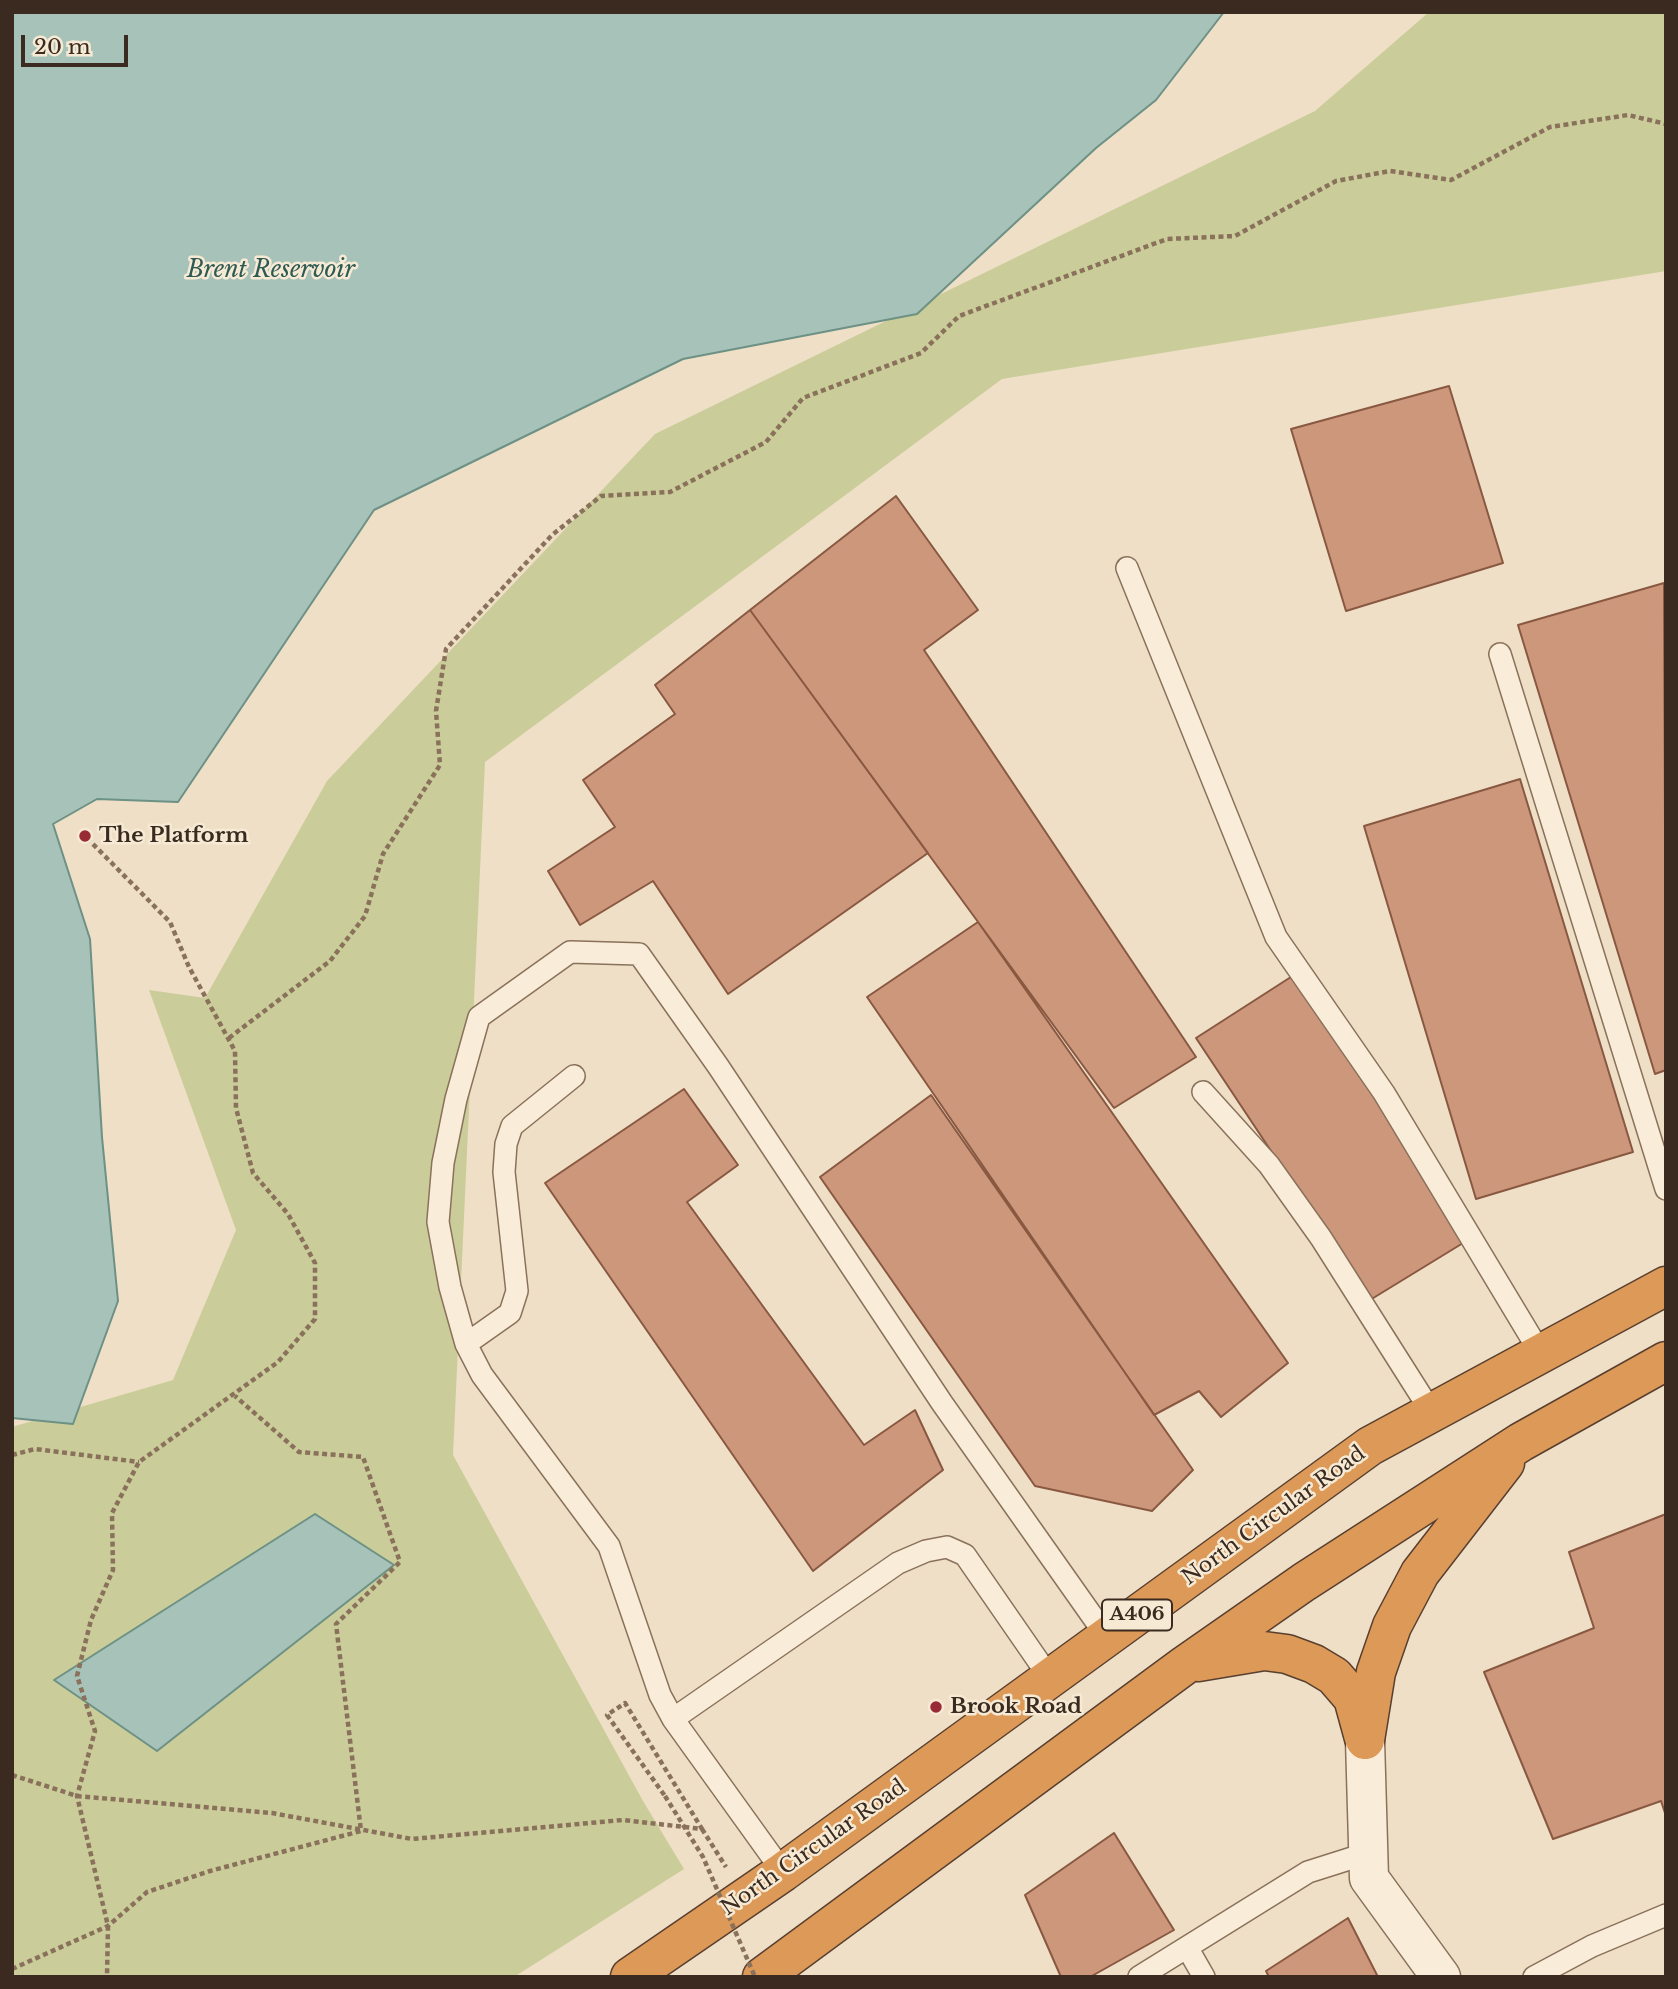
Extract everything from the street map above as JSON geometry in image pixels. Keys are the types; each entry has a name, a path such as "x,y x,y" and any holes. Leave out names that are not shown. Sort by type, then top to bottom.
{"highway":[{"name":"North Circular Road","path":"630,1977 783,1872 1370,1446 1666,1286"},
{"path":"762,1977 1185,1665 1304,1582 1521,1442 1666,1361"},
{"path":"1365,1740 1376,1672 1392,1626 1420,1573 1521,1442"},
{"path":"1185,1665 1264,1651 1287,1654 1314,1664 1335,1676 1353,1698 1365,1740"}],"street":[{"path":"1365,1740 1369,1878 1441,1977"}],"lane":[{"path":"1127,568 1276,937 1384,1093 1541,1354"},
{"path":"1500,654 1666,1189"},
{"path":"783,1872 673,1719 660,1695 609,1546 482,1375 466,1344 450,1287 438,1222 443,1163 456,1099 479,1017 570,952 639,954 726,1077 942,1403 1107,1637"},
{"path":"466,1344 510,1313 517,1291 504,1172 506,1144 512,1126 574,1076"},
{"path":"1203,1093 1269,1165 1432,1413"},
{"path":"673,1719 898,1563 926,1551 947,1547 965,1555 1050,1678"},
{"path":"1139,1977 1308,1872 1368,1853"},
{"path":"1534,1977 1592,1946 1666,1915"},
{"path":"1188,1949 1204,1977"}],"path":[{"path":"229,1038 330,961 365,916 383,854 440,765 436,711 446,649 552,535 601,496 670,492 766,442 803,398 921,353 959,316 1155,243 1167,239 1236,236 1336,181 1390,171 1451,180 1550,127 1628,115 1666,124"},
{"path":"89,840 85,836 170,922 189,967 229,1038 235,1051 236,1108 253,1173 288,1214 314,1263 315,1319 278,1363 235,1396 138,1462 112,1513 113,1570 91,1620 77,1676 95,1731 77,1796 108,1926 107,1977"},
{"path":"235,1396 299,1452 363,1457 400,1562 336,1624 361,1831"},
{"path":"12,1455 35,1449 138,1462"},
{"path":"745,1898 625,1703 607,1715 665,1796 703,1857 755,1977"},
{"path":"12,1775 77,1796 272,1813 412,1839 623,1820 702,1829"},
{"path":"12,1969 108,1926 147,1892 210,1871 361,1831"}],"green space":[{"path":"1429,12 1666,12 1666,271 1002,379 485,762 453,1455 643,1801 684,1869 514,1977 12,1977 12,1427 173,1380 236,1230 149,990 205,998 327,781 655,434 1315,111"}],"water":[{"name":"Brent Reservoir","path":"12,12 1224,12 1156,100 1096,148 917,314 683,359 374,510 178,802 97,799 53,824 90,939 102,1137 118,1301 73,1424 12,1418"},
{"path":"315,1514 394,1565 157,1751 54,1680"}],"building":[{"path":"1449,386 1503,563 1346,611 1291,429"},
{"path":"896,496 978,610 924,650 1196,1057 1114,1108 750,610"},
{"path":"1664,583 1666,1070 1655,1074 1518,625"},
{"path":"750,610 928,853 728,994 653,881 580,925 548,871 615,827 583,780 675,714 655,685"},
{"path":"1520,779 1633,1152 1476,1199 1364,826"},
{"path":"978,922 1288,1363 1221,1417 1199,1391 1154,1415 867,997"},
{"path":"1294,975 1468,1240 1370,1300 1196,1038"},
{"path":"684,1089 738,1165 687,1202 864,1445 915,1410 943,1470 813,1571 545,1183"},
{"path":"931,1095 1193,1470 1152,1511 1035,1486 820,1177"},
{"path":"1666,1514 1666,1816 1661,1801 1553,1839 1484,1672 1594,1628 1569,1552"},
{"path":"1114,1833 1174,1930 1090,1977 1061,1977 1025,1895"},
{"path":"1348,1918 1378,1977 1269,1977 1266,1971"}],"place":[{"name":"The Platform","path":"85,836"},
{"name":"Brook Road","path":"936,1707"}]}
